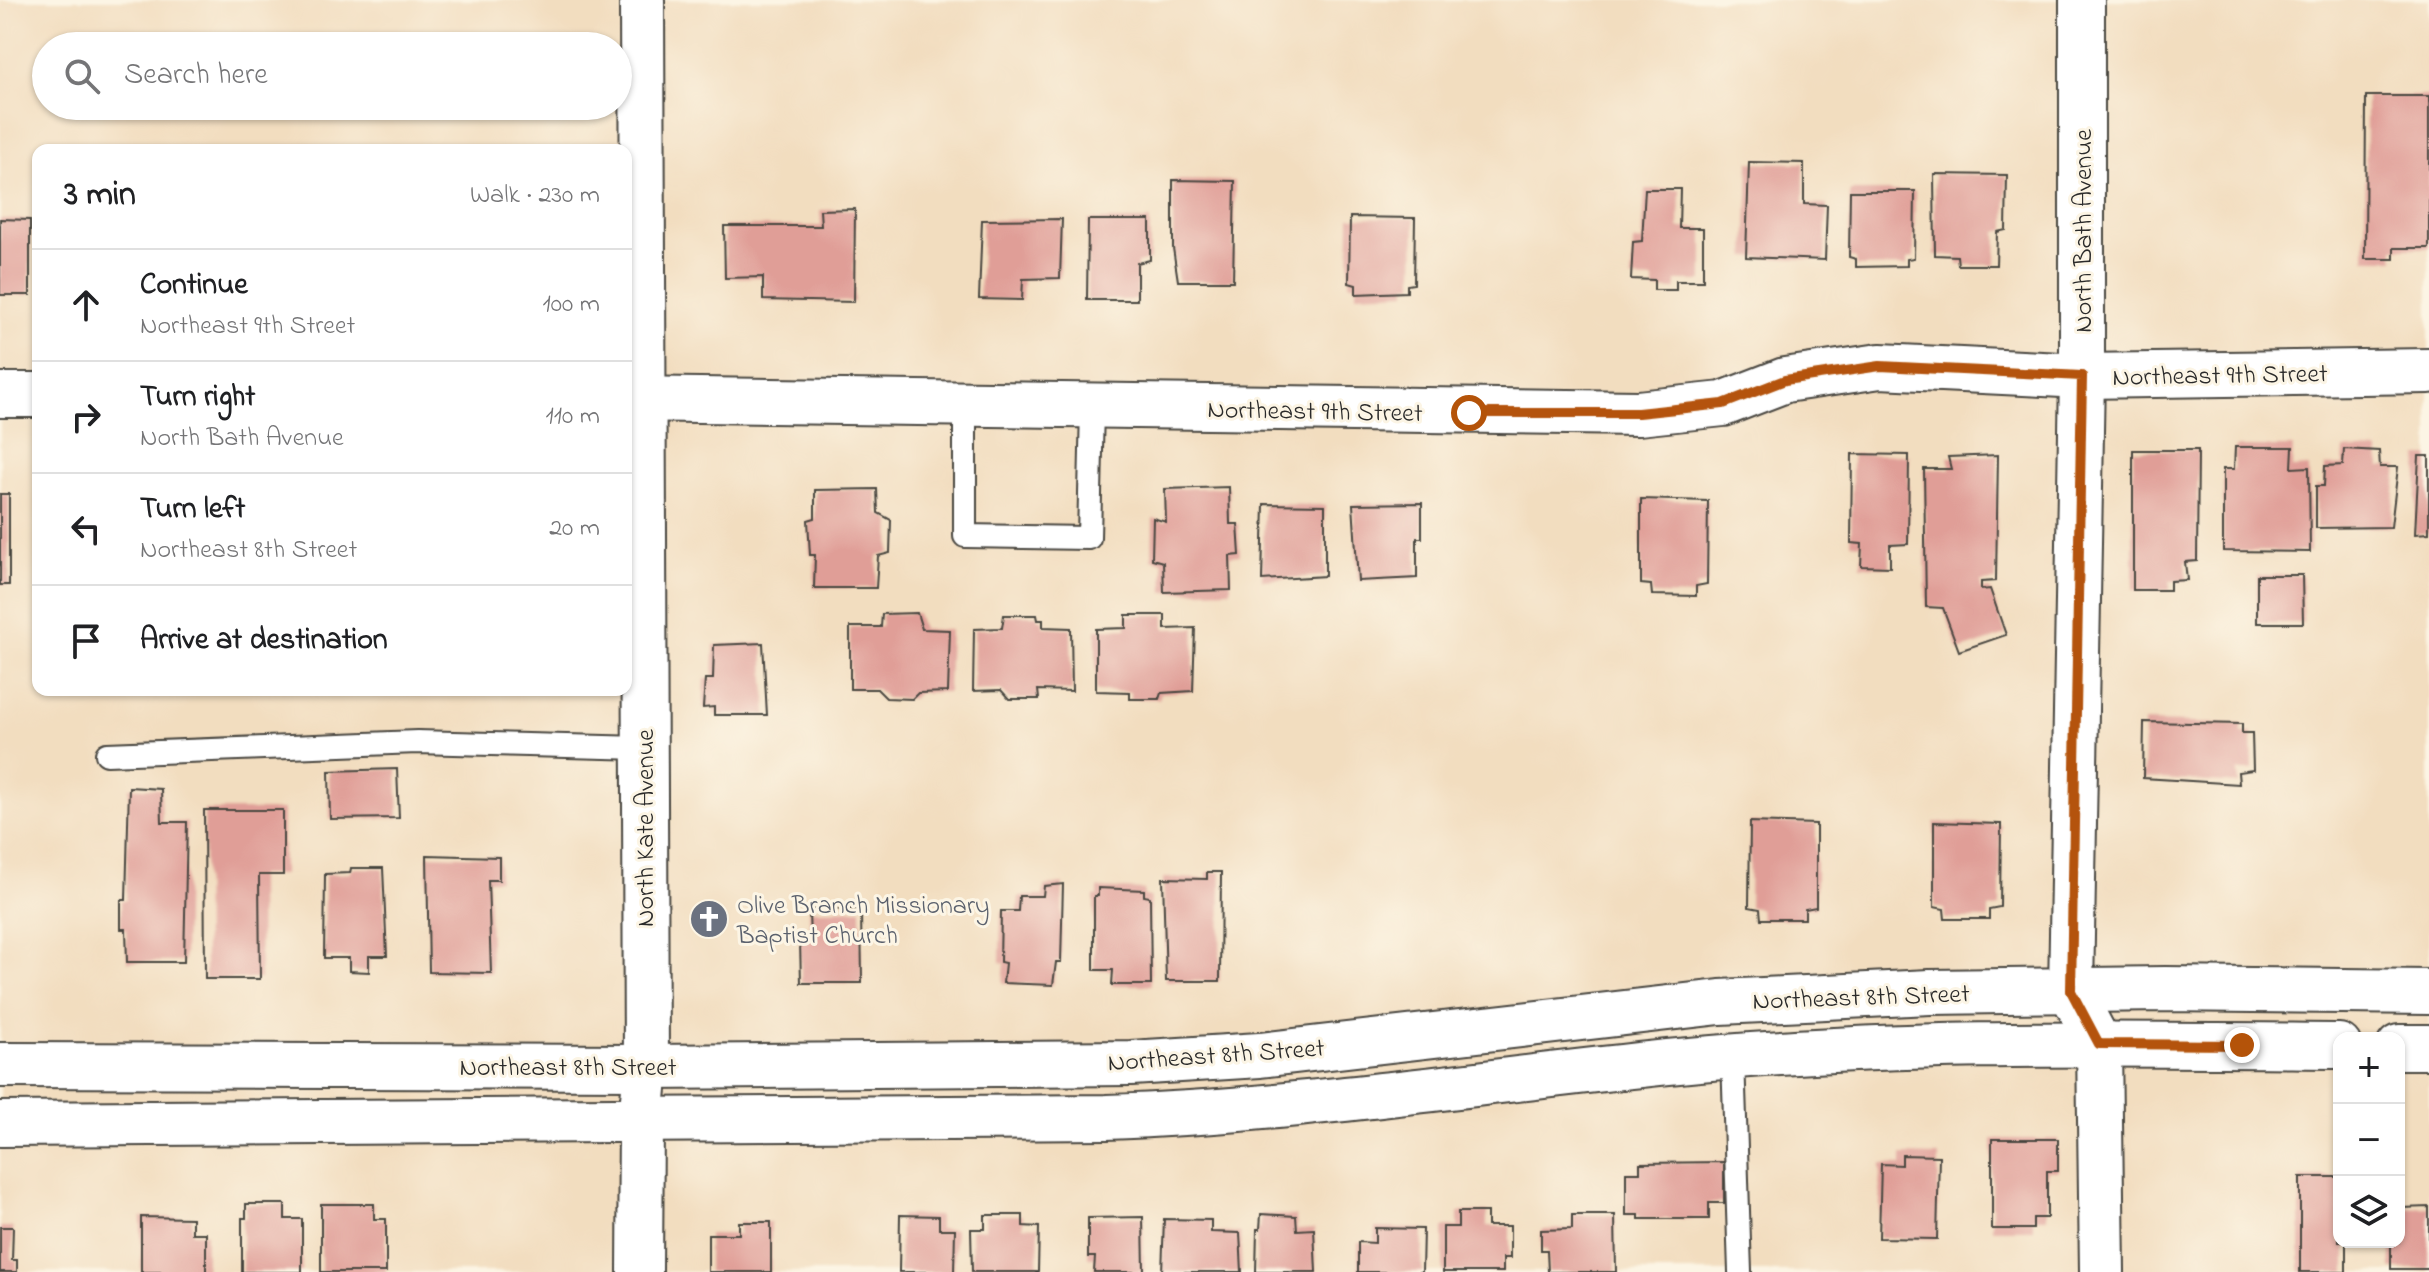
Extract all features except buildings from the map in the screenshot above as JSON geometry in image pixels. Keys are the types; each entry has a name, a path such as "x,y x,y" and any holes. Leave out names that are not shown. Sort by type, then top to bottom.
{"main road":[{"name":"North Kate Avenue","path":"640,1272 641,1121 646,1067 643,748 634,399 642,0"},
{"name":"North Bath Avenue","path":"2082,0 2082,376 2071,991 2099,1044 2102,1272"},
{"name":"Northeast 9th Street","path":"634,399 1638,413 1723,404 1785,380 1880,366 2082,376 2429,371"},
{"path":"0,395 32,395"},
{"name":"Northeast 8th Street","path":"0,1065 646,1067 1192,1061 1720,1002 1930,992 2429,992"},
{"name":"Northeast 8th Street","path":"0,1124 1011,1120 1184,1114 1733,1057 1921,1047 2099,1044 2333,1046"},
{"path":"2405,1047 2429,1047"}],"lane":[{"path":"965,405 965,536 1042,538 1089,538 1092,407"},
{"path":"107,754 417,742 643,748"},
{"path":"1733,1057 1740,1272"}],"place":[{"name":"Olive Branch Missionary Baptist Church","path":"709,919"}],"route":[{"path":"1469,413 1638,413 1723,404 1785,380 1880,366 2082,376 2071,991 2099,1044 2242,1045"}]}
